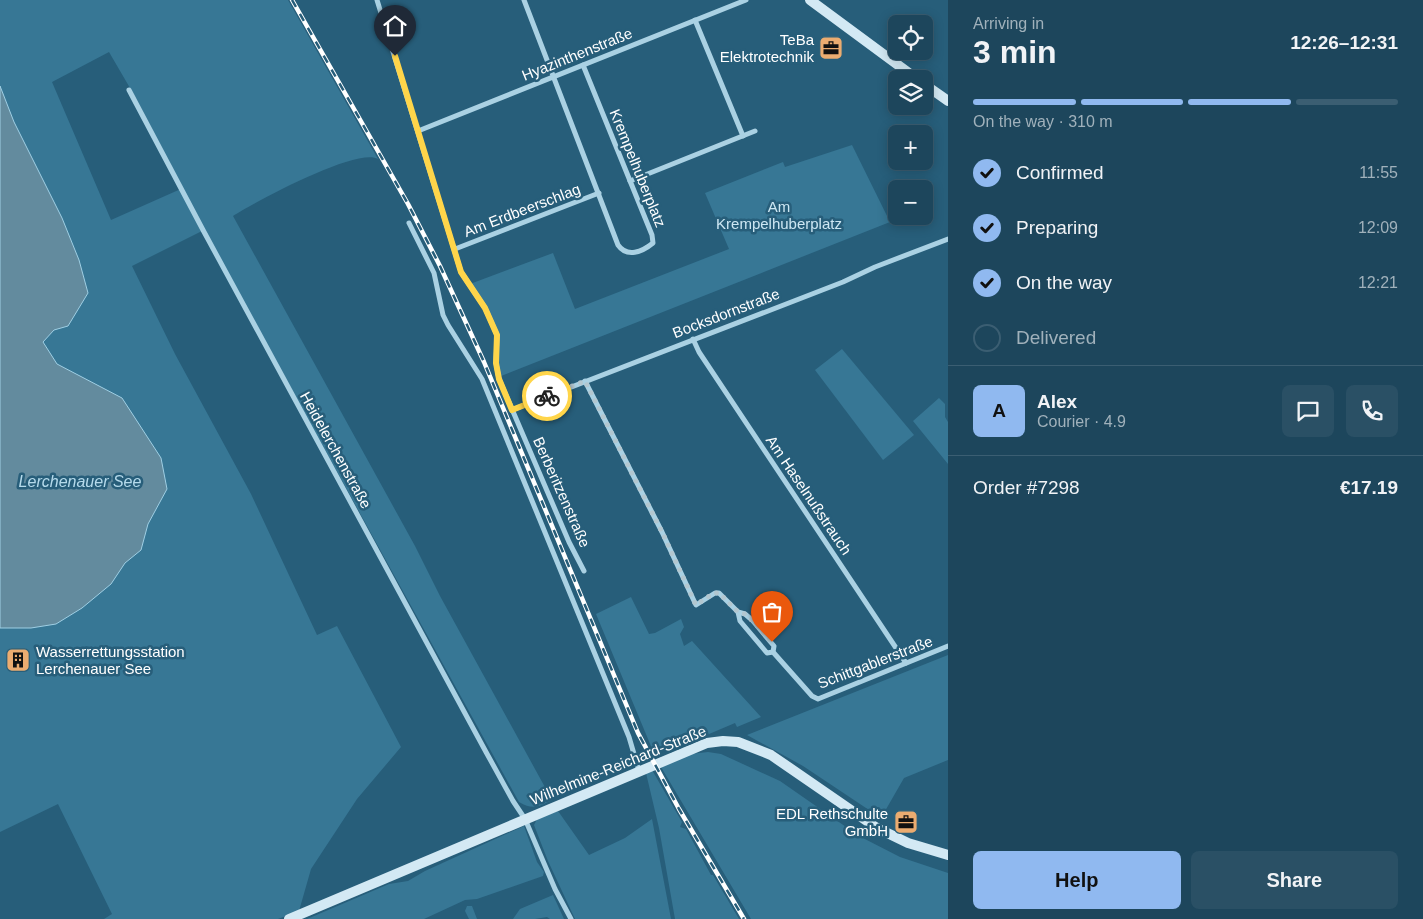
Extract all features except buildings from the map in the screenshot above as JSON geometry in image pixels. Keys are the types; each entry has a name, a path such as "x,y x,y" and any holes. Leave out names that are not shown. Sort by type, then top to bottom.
{"street":[{"name":"Berberitzenstraße","path":"377,0 461,272 485,308 497,335 496,363 499,379 569,542 584,571"},
{"name":"Krempelhuberplatz","path":"524,0 618,245 623,251 630,253 648,247 653,243 652,235 583,65"},
{"name":"Hyazinthenstraße","path":"418,131 746,0"},
{"path":"810,0 905,70"},
{"path":"695,20 743,136"},
{"name":"Heidelerchenstraße","path":"129,90 210,244 486,752 525,819 555,889 571,919"},
{"path":"933,90 948,101"},
{"path":"630,181 755,131"},
{"name":"Am Erdbeerschlag","path":"455,250 599,194"},
{"name":"Berberitzenstraße","path":"409,223 434,274 443,314 448,326 482,379 504,430 628,737 639,771"},
{"name":"Bocksdornstraße","path":"512,410 948,239"},
{"name":"Am Haselnußstrauch","path":"693,339 699,352 906,663"},
{"path":"585,381 662,532 696,605 714,593 719,593 738,612 745,614 752,620 772,642 774,646 773,652 767,653 740,621 738,612"},
{"name":"Schittgablerstraße","path":"773,652 812,696 818,699 948,646"},
{"name":"Wilhelmine-Reichard-Straße","path":"289,919 639,771 708,743 723,740 738,742 771,755 883,832 908,843 948,855"}],"green space":[{"path":"0,0 288,0 378,159 367,157 329,168 283,189 233,216 415,546 440,596 552,800 535,807 519,802 204,230 132,266 175,354 251,494 317,635 337,626 401,747 357,799 311,869 299,911 278,919 104,919 112,914 58,804 0,832","holes":["109,52 137,100 183,188 111,220 52,82"]},
{"name":"Am Krempelhuberplatz","path":"852,145 888,218 888,223 496,378 496,351 491,317 479,295 470,284 553,253 575,309 729,249 705,193 783,162 785,167"},
{"path":"842,349 914,435 883,460 815,370"},
{"path":"939,398 945,404 945,417 948,422 948,464 913,421"},
{"path":"631,597 649,634 655,633 681,619 684,627 680,634 684,646 692,641 761,717 737,727 735,723 669,751 667,745 653,751 596,614"},
{"path":"948,655 948,760 904,778 881,818 803,766 747,735"},
{"path":"708,752 721,754 780,781 859,836 900,857 948,873 948,919 751,919 661,767 690,754"},
{"path":"652,770 682,822 680,827 686,829 711,875 713,875 739,919 675,919 659,828 646,773"},
{"path":"558,811 589,855 625,838 652,819 671,919 575,919 548,861 534,825 537,819"},
{"path":"524,826 537,862 544,872 543,876 477,899 465,900 424,919 307,919 389,884 408,881 425,871"},
{"path":"553,895 564,919 550,919 547,917 513,919 520,909"},
{"path":"467,906 472,906 477,919 469,919 465,911"}],"water":[{"name":"Lerchenauer See","path":"0,86 14,122 62,218 79,260 88,293 68,326 54,330 43,342 57,364 122,398 161,458 167,489 148,524 141,550 125,563 111,584 82,608 56,624 31,628 0,628"}],"railway":[{"path":"292,0 408,204 440,266 484,362 638,733 679,809 744,919"}],"way so far":[{"path":"547,396 585,381 662,532 696,605 714,593 719,593 738,612 745,614 752,620 772,642"}],"place":[{"name":"TeBa Elektrotechnik","path":"831,48"},
{"name":"Wasserrettungsstation Lerchenauer See","path":"18,660"},
{"name":"EDL Rethschulte GmbH","path":"906,822"}],"route":[{"path":"395,56 461,272 468,286 485,308 497,335 496,363 499,379 512,410 547,396"}]}
